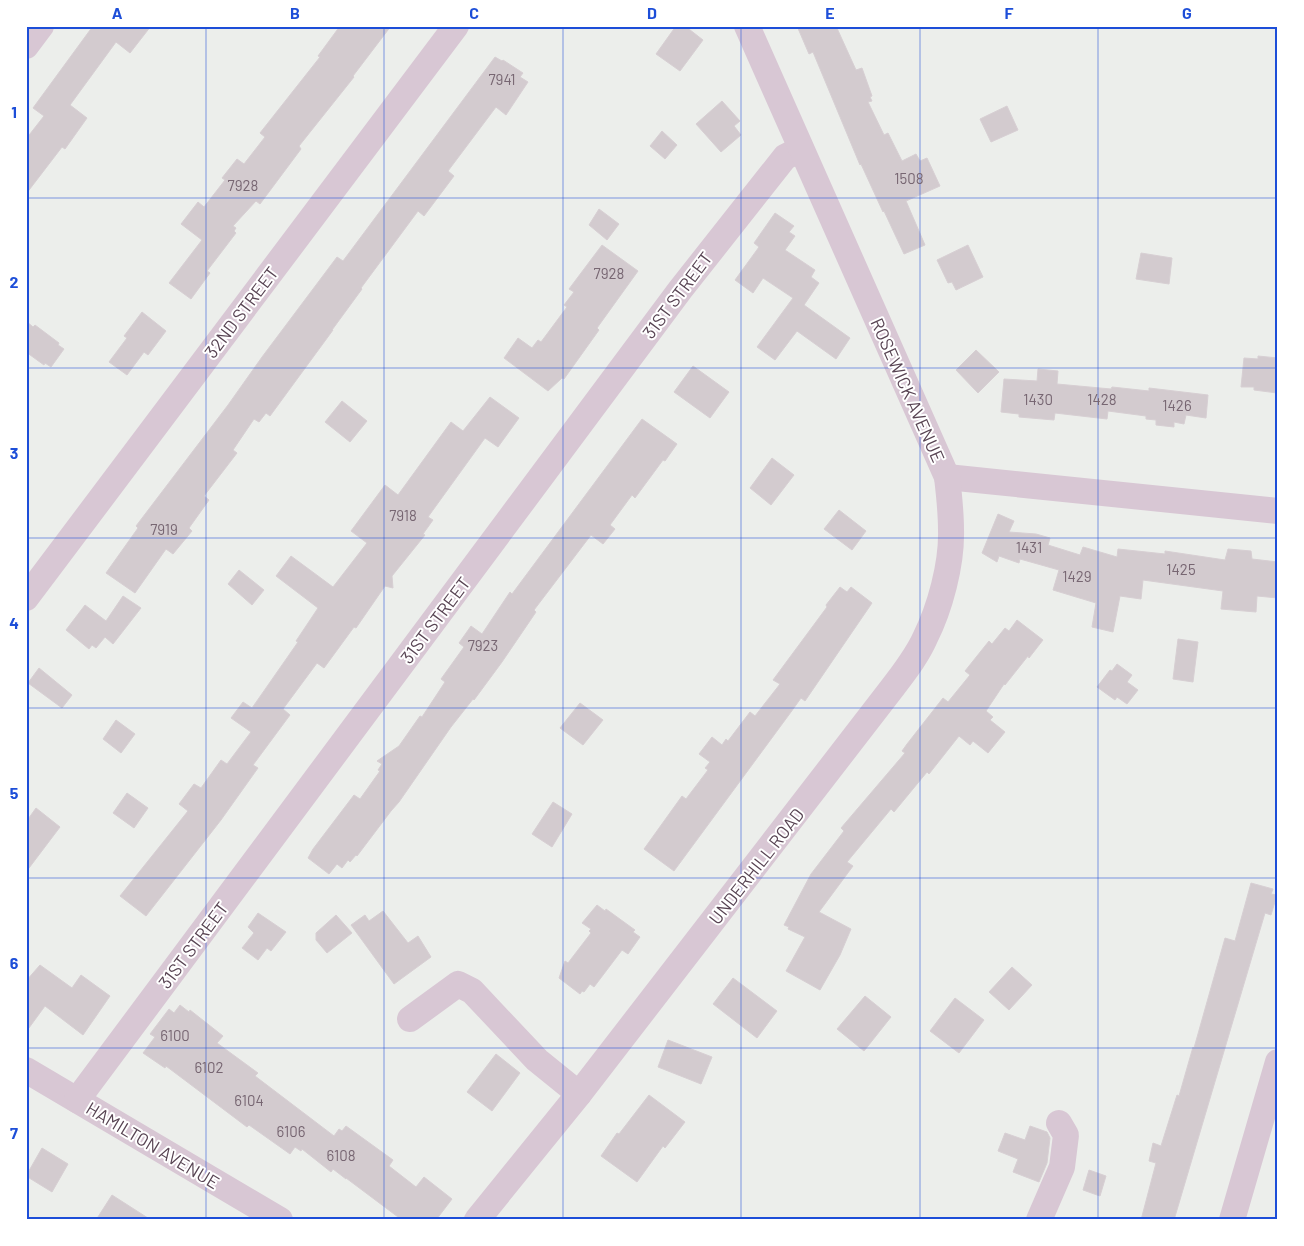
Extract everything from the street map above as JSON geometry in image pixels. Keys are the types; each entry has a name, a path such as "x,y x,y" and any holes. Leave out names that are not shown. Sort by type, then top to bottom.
{"street":[{"path":"26,46 41,26"},
{"name":"32ND STREET","path":"26,598 456,26"},
{"name":"ROSEWICK AVENUE","path":"747,26 947,477 1278,511"},
{"name":"31ST STREET","path":"77,1100 680,290 785,156 801,149"},
{"name":"UNDERHILL ROAD","path":"477,1220 579,1094 911,662 925,638 934,616 949,558 952,532 947,477"},
{"path":"410,1019 458,984 472,991 537,1060 579,1094"},
{"path":"1232,1220 1278,1062"},
{"name":"HAMILTON AVENUE","path":"26,1070 280,1220"},
{"path":"1040,1220 1062,1167 1066,1147 1066,1135 1059,1123"}],"building":[{"path":"93,26 151,26 130,53 116,42 70,105 87,118 65,149 62,147 26,194 26,139 44,116 33,108"},
{"path":"340,26 391,26 354,77 299,146 301,149 260,204 256,201 233,226 236,228 234,231 236,233 207,271 210,273 191,299 169,283 202,240 181,224 198,202 204,207 225,180 222,178 237,159 244,164 265,137 260,133 320,57 318,56"},
{"path":"676,26 685,26 703,40 680,71 656,54"},
{"path":"797,26 836,26 856,70 862,68 872,96 870,97 872,101 868,102 884,135 888,133 902,161 916,154 920,161 927,158 940,186 906,201 925,245 904,254 860,165 813,52 809,54"},
{"path":"495,57 523,73 520,77 528,82 506,115 496,107 448,171 454,176 424,216 418,211 270,416 266,413 259,422 254,419 233,450 237,453 204,496 209,500 189,528 192,531 173,554 166,549 135,593 106,573 138,528 136,526 337,257 343,261"},
{"path":"722,101 740,121 734,126 741,135 721,152 696,124"},
{"path":"1007,106 1018,130 991,142 980,119"},
{"path":"662,131 677,145 665,159 650,146"},
{"path":"599,209 619,224 607,240 589,225"},
{"path":"775,213 794,226 789,232 795,236 785,250 815,270 811,277 819,283 804,305 850,338 836,359 797,331 775,360 757,347 793,298 763,278 753,293 735,280 759,247 754,243"},
{"path":"602,245 638,271 597,328 599,330 564,379 562,378 548,391 504,358 518,338 532,348 538,340 541,342 567,307 564,305 574,292 569,289"},
{"path":"968,245 983,277 956,290 952,282 948,283 937,260"},
{"path":"1141,253 1172,258 1169,284 1136,279"},
{"path":"142,312 166,331 148,355 144,352 127,375 109,362 127,338 124,336"},
{"path":"26,321 33,327 35,325 64,349 51,367 45,363 44,365 26,352"},
{"path":"976,350 999,372 978,393 956,370"},
{"path":"1258,356 1278,358 1277,393 1254,390 1254,387 1241,387 1244,358 1258,359"},
{"path":"693,366 729,392 710,418 674,392"},
{"path":"1038,369 1058,371 1057,384 1149,391 1149,388 1208,395 1206,418 1186,415 1184,424 1174,422 1174,427 1156,425 1156,420 1146,419 1146,416 1108,411 1107,419 1055,413 1054,420 1019,417 1019,414 1001,412 1004,379 1037,381"},
{"path":"490,397 519,418 498,447 485,438 428,517 433,520 423,534 425,535 392,576 393,588 385,586 356,628 354,627 324,668 317,663 283,709 290,715 253,765 258,768 221,820 146,916 120,896 188,811 179,804 194,784 201,788 221,760 227,764 251,732 231,718 243,702 252,708 298,642 296,641 318,608 276,576 291,556 333,587 367,543 351,531 385,485 398,495 451,422 463,431"},
{"path":"342,401 367,421 350,442 325,422"},
{"path":"642,419 677,444 635,498 632,495 610,525 615,529 603,544 591,535 534,610 536,612 502,662 451,727 399,802 357,856 350,862 348,860 342,868 337,864 329,874 308,858 313,849 354,795 360,799 380,771 378,770 382,764 377,761 399,746 420,716 422,717 445,682 441,679 464,647 459,643 471,626 482,634 510,592 512,594"},
{"path":"772,458 794,475 771,505 750,488"},
{"path":"839,510 866,531 852,550 824,529"},
{"path":"998,514 1014,521 1009,532 1036,534 1050,538 1048,545 1080,555 1083,547 1117,557 1118,549 1165,554 1165,551 1225,560 1228,549 1251,551 1252,559 1278,562 1278,598 1257,596 1256,612 1221,609 1223,591 1143,580 1141,599 1120,596 1113,632 1092,627 1096,603 1053,590 1059,570 1020,559 1019,563 999,556 997,562 982,553"},
{"path":"239,570 264,590 252,605 228,584"},
{"path":"840,587 847,592 851,587 872,603 805,701 801,698 674,871 644,849 682,796 686,799 708,770 705,768 710,762 699,754 712,737 722,745 726,739 728,741 750,712 755,716 780,684 773,680"},
{"path":"123,596 141,608 113,644 105,637 96,648 92,645 89,649 66,630 85,605 106,621"},
{"path":"1017,620 1043,640 1004,684 986,711 993,717 990,720 1005,732 988,753 973,741 970,745 959,736 929,774 927,772 894,812 891,809 847,862 853,866 819,912 851,929 840,955 820,990 786,971 805,937 784,925 811,874 844,831 841,828 905,753 902,751 943,698 948,702 970,675 965,671 989,641 992,644 1005,628 1009,631"},
{"path":"1178,639 1198,642 1193,682 1173,679"},
{"path":"1117,664 1132,675 1127,682 1138,690 1127,704 1117,697 1115,700 1097,687"},
{"path":"39,668 72,695 62,708 28,683"},
{"path":"580,703 603,720 583,745 560,728"},
{"path":"116,720 135,734 121,753 103,739"},
{"path":"127,793 148,808 134,828 113,813"},
{"path":"553,802 572,814 552,847 532,834"},
{"path":"36,808 60,827 26,872 26,822"},
{"path":"1251,883 1273,889 1271,894 1277,895 1271,915 1265,913 1174,1220 1141,1220 1156,1163 1149,1161 1153,1143 1161,1146 1194,1048 1225,938 1235,941"},
{"path":"597,905 605,911 606,909 635,930 633,932 640,937 628,954 622,950 594,987 590,984 580,994 559,978 565,961 568,963 591,933 589,931 591,929 582,923"},
{"path":"383,911 408,943 418,936 431,957 394,984 351,925 365,915 369,921"},
{"path":"258,913 286,932 271,951 267,948 258,960 242,948 254,933 248,927"},
{"path":"336,915 352,933 327,953 316,940 316,933"},
{"path":"40,965 72,988 81,975 110,996 83,1035 45,1006 26,1032 26,981"},
{"path":"1012,967 1032,985 1009,1010 989,992"},
{"path":"733,978 777,1011 757,1038 713,1004"},
{"path":"865,996 891,1017 864,1051 837,1029"},
{"path":"955,998 984,1020 959,1053 930,1031"},
{"path":"180,1005 189,1012 190,1010 223,1036 217,1043 258,1073 255,1076 334,1136 339,1129 342,1131 346,1126 393,1160 389,1166 416,1187 424,1177 452,1199 436,1220 402,1220 333,1169 331,1172 302,1149 301,1151 295,1147 290,1154 249,1125 247,1127 166,1066 165,1068 143,1053 155,1037 150,1034 169,1009 174,1013"},
{"path":"668,1040 712,1057 701,1084 658,1067"},
{"path":"496,1054 520,1073 492,1111 467,1092"},
{"path":"649,1095 685,1122 665,1148 663,1146 637,1182 601,1156 617,1133 619,1134"},
{"path":"1030,1126 1047,1132 1050,1138 1047,1163 1039,1182 1013,1172 1018,1159 998,1151 1005,1133 1025,1140"},
{"path":"42,1148 68,1164 52,1192 26,1176"},
{"path":"1089,1170 1106,1176 1100,1196 1083,1190"},
{"path":"112,1195 151,1220 96,1220"}]}
